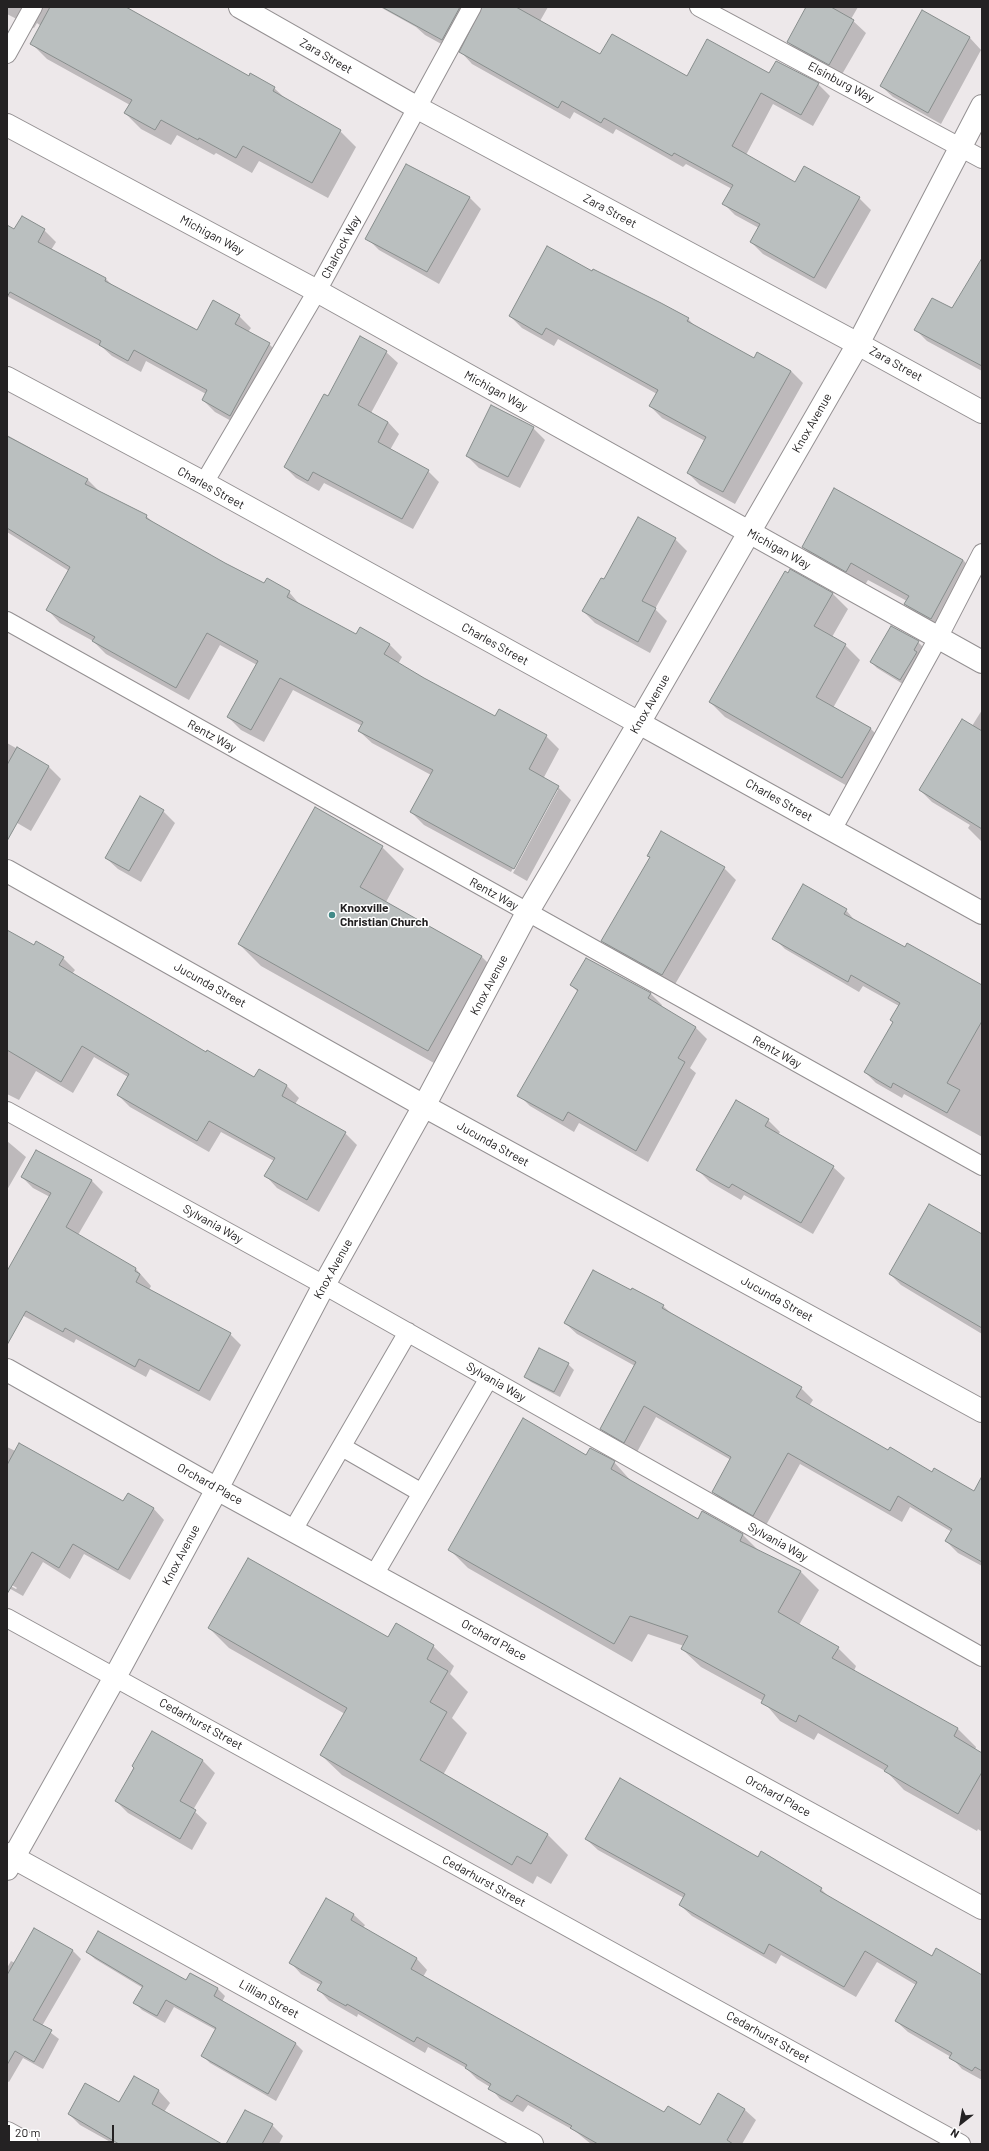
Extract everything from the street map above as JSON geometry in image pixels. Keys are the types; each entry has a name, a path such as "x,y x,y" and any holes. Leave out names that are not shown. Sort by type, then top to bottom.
{"street":[{"name":"Zara Street","path":"240,7 416,108 858,344 982,412"},
{"name":"Knox Avenue","path":"9,1860 115,1677 217,1489 324,1284 424,1106 528,913 858,344 982,106"},
{"name":"Michigan Way","path":"7,125 317,291 982,662"},
{"name":"Charles Street","path":"7,378 204,483 982,913"},
{"name":"Jucunda Street","path":"7,871 424,1106 982,1411"},
{"name":"Orchard Place","path":"7,1370 217,1489 982,1908"},
{"name":"Lillian Street","path":"9,1860 532,2144"},
{"path":"7,2133 27,2144"}],"lane":[{"path":"7,54 33,7"},
{"name":"Chalrock Way","path":"204,483 317,291 472,7"},
{"name":"Elsinburg Way","path":"699,7 982,158"},
{"path":"832,830 938,638 982,553"},
{"name":"Rentz Way","path":"7,621 982,1166"},
{"name":"Sylvania Way","path":"7,1111 324,1284 982,1657"},
{"path":"293,1530 408,1332"},
{"path":"374,1575 489,1378"},
{"path":"342,1447 422,1493"},
{"name":"Cedarhurst Street","path":"7,1618 961,2144"}],"building":[{"path":"50,7 126,7 249,76 250,73 275,87 273,91 341,130 312,183 243,146 236,158 161,120 155,130 124,113 132,100 30,44"},
{"path":"382,7 460,7 442,40"},
{"path":"482,7 516,7 600,54 612,34 687,76 707,39 769,73 776,61 819,83 801,115 761,93 732,146 795,182 804,166 860,197 814,278 750,242 760,224 722,204 733,185 674,153 672,156 604,118 601,123 562,101 558,108 459,52"},
{"path":"806,7 831,7 854,20 829,65 787,42"},
{"path":"922,10 970,37 928,113 880,86"},
{"path":"406,164 470,197 427,272 365,239"},
{"path":"22,216 45,229 38,242 106,278 105,281 197,330 213,300 240,315 235,324 270,343 230,416 202,400 207,390 134,350 128,361 99,345 101,341 10,292 7,297 7,225 14,229"},
{"path":"547,246 592,271 593,269 689,318 687,321 754,358 757,352 791,371 723,492 687,473 706,437 649,406 658,390 546,328 542,335 509,316"},
{"path":"982,258 982,366 914,330 932,298 952,308"},
{"path":"360,336 387,351 358,405 388,422 378,442 429,470 402,519 313,472 308,481 284,467 324,394 328,396"},
{"path":"491,405 534,427 508,477 466,456"},
{"path":"7,436 88,479 85,484 147,515 146,518 225,563 264,583 267,578 290,591 287,597 356,634 360,627 390,644 384,654 424,678 495,716 499,709 547,735 529,769 559,786 514,869 410,812 433,770 358,731 363,722 280,678 251,730 227,717 258,661 207,633 176,688 92,641 95,637 46,610 70,567 7,528"},
{"path":"834,488 963,560 931,619 904,604 909,596 851,563 846,572 802,547"},
{"path":"638,517 676,538 642,601 656,608 638,642 582,611 601,578 604,579"},
{"path":"790,569 833,593 814,626 846,644 816,697 871,728 842,778 709,702 785,571 788,573"},
{"path":"891,626 919,641 914,650 917,652 900,680 870,662"},
{"path":"962,719 982,731 982,829 919,790"},
{"path":"17,747 49,766 7,841 7,765"},
{"path":"140,796 164,810 129,871 105,858"},
{"name":"Knoxville Christian Church","path":"315,807 383,846 360,887 482,956 428,1051 238,944"},
{"path":"661,831 725,867 662,975 601,941 650,857 647,856"},
{"path":"803,884 847,909 844,914 905,947 907,943 982,985 982,1021 947,1083 960,1090 947,1113 893,1083 891,1088 864,1072 893,1022 890,1020 900,1003 851,975 848,982 772,939"},
{"path":"7,930 34,945 36,941 64,957 59,965 206,1052 207,1050 254,1077 259,1069 287,1085 282,1096 346,1132 307,1200 264,1176 275,1158 209,1121 197,1141 117,1095 129,1074 82,1046 61,1082 7,1050"},
{"path":"586,958 651,993 648,998 696,1027 678,1058 685,1062 636,1151 568,1112 563,1121 517,1096 578,990 570,985"},
{"path":"736,1100 769,1119 765,1126 834,1166 801,1223 732,1184 729,1188 696,1170"},
{"path":"36,1150 92,1180 66,1227 136,1268 135,1271 140,1274 136,1282 231,1333 199,1391 139,1359 135,1367 65,1328 63,1332 26,1311 7,1345 7,1271 51,1193 21,1177"},
{"path":"929,1204 982,1234 982,1328 889,1274"},
{"path":"593,1270 664,1305 662,1308 802,1387 796,1397 888,1450 890,1447 932,1472 934,1468 974,1491 982,1476 982,1562 945,1541 952,1529 898,1496 890,1511 788,1453 753,1516 712,1492 731,1457 644,1406 624,1443 600,1429 636,1362 564,1323"},
{"path":"539,1348 569,1363 554,1392 524,1377"},
{"path":"523,1418 586,1455 590,1448 615,1461 611,1469 698,1519 702,1511 743,1534 740,1541 801,1571 778,1612 839,1647 832,1658 958,1728 954,1736 982,1753 982,1772 958,1814 884,1771 888,1766 799,1715 796,1722 761,1703 765,1695 681,1649 688,1636 630,1616 614,1644 448,1550"},
{"path":"19,1443 123,1501 128,1493 154,1508 118,1570 73,1544 59,1568 32,1552 7,1594 7,1465"},
{"path":"248,1558 388,1637 396,1623 434,1645 427,1659 448,1671 430,1702 447,1712 420,1760 548,1834 531,1864 517,1856 512,1865 320,1755 347,1708 208,1628"},
{"path":"152,1731 203,1760 180,1801 196,1810 180,1839 115,1801 134,1768 132,1766"},
{"path":"620,1778 758,1857 761,1851 822,1888 820,1891 932,1956 936,1948 982,1975 982,2071 975,2067 972,2071 949,2058 952,2053 895,2021 917,1982 865,1951 844,1987 769,1944 764,1954 679,1905 685,1894 585,1839"},
{"path":"326,1898 354,1914 351,1920 417,1958 411,1969 664,2112 668,2106 700,2125 718,2093 745,2109 727,2140 733,2144 598,2144 570,2128 572,2126 517,2095 512,2102 488,2089 491,2084 465,2068 467,2065 417,2037 414,2042 347,2004 346,2006 317,1990 322,1982 289,1963"},
{"path":"34,1928 73,1950 33,2020 52,2030 34,2062 15,2051 7,2065 7,1975"},
{"path":"98,1931 186,1980 190,1973 218,1988 214,1996 296,2043 268,2094 201,2056 216,2028 166,2000 157,2016 133,2003 143,1986 86,1952"},
{"path":"134,2076 159,2090 152,2104 222,2144 119,2144 68,2114 85,2083 119,2102"},
{"path":"245,2110 273,2124 262,2144 226,2144"}],"place":[{"name":"Knoxville Christian Church","path":"332,915"}]}
